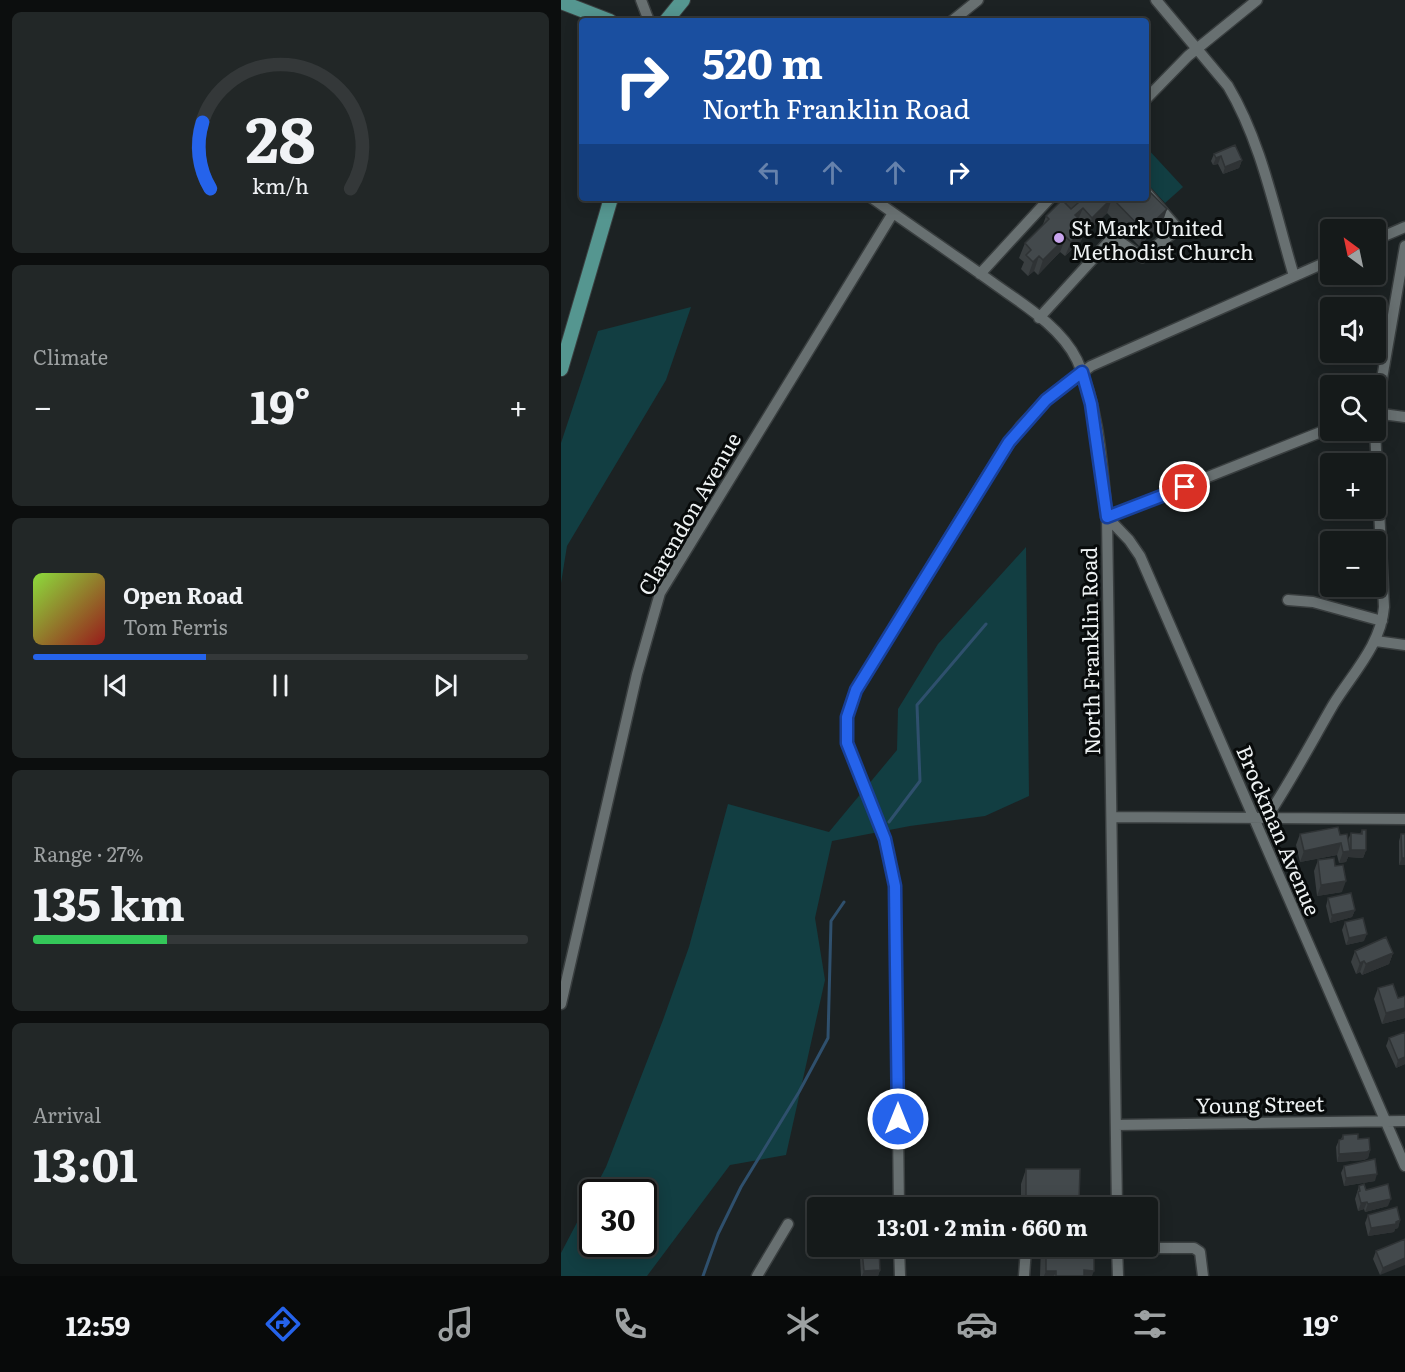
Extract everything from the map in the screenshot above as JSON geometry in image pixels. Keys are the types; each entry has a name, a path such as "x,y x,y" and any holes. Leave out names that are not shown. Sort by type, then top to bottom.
{"main road":[{"path":"668,18 683,0"},
{"path":"561,2 602,18"},
{"path":"561,369 610,201"}],"street":[{"path":"641,0 648,18"},
{"path":"956,18 978,0"},
{"path":"1156,0 1228,86 1244,116 1294,276"},
{"path":"1149,96 1197,49 1257,0"},
{"path":"1039,318 1113,237 1142,257 1178,230 1149,196"},
{"name":"North Franklin Road","path":"876,201 1039,318 1064,342 1082,372 1091,404 1107,517 1117,1197"},
{"path":"980,274 1047,201"},
{"name":"Clarendon Avenue","path":"561,1004 639,664 660,593 893,213"},
{"path":"1386,235 1405,226"},
{"path":"1383,375 1405,246"},
{"path":"899,1197 895,886 885,839 847,743 847,717 856,690 1009,442 1046,400 1082,372 1320,265"},
{"path":"1386,414 1405,417"},
{"path":"1107,517 1320,432"},
{"path":"1267,818 1297,771 1334,704 1375,641 1382,621 1375,441"},
{"name":"Brockman Avenue","path":"1107,517 1129,540 1140,556 1405,1166"},
{"path":"1288,600 1313,602 1382,621"},
{"path":"1375,641 1405,645"},
{"path":"1113,817 1253,816 1405,819"},
{"name":"Young Street","path":"1116,1125 1405,1122"},
{"path":"756,1276 788,1224"},
{"path":"1158,1248 1194,1248 1200,1251 1203,1276"},
{"path":"899,1257 900,1276"},
{"path":"1024,1276 1025,1257"},
{"path":"1117,1257 1118,1276"}],"shaded area":[{"path":"1149,150 1183,187 1165,203 1149,185"},
{"path":"691,307 666,380 567,546 561,583 561,443 598,331"},
{"path":"1026,547 1029,796 985,816 910,826 832,841 815,918 825,980 786,1155 730,1165 647,1276 561,1276 561,1253 579,1219 579,1257 657,1257 657,1179 600,1179 663,1020 689,947 728,804 829,832 897,750 898,709 938,644"}],"building":[{"path":"1235,145 1242,160 1225,167 1221,156 1216,158 1214,154"},
{"path":"1149,191 1167,209 1144,231 1115,201 1149,201"},
{"path":"1061,201 1071,209 1078,203 1076,201 1109,201 1092,218 1083,208 1075,215 1086,226 1071,242 1066,237 1043,260 1039,256 1033,262 1026,255 1031,250 1025,243 1049,219 1046,216"},
{"path":"1338,827 1340,835 1347,834 1350,851 1343,852 1341,843 1304,851 1300,834"},
{"path":"1362,830 1366,830 1366,850 1351,850 1351,833 1362,834"},
{"path":"1401,834 1405,834 1405,858 1402,858"},
{"path":"1334,858 1335,866 1343,865 1346,881 1321,885 1318,860"},
{"path":"1351,893 1355,910 1332,915 1328,898"},
{"path":"1363,918 1367,934 1349,938 1345,922"},
{"path":"1386,937 1393,953 1366,964 1364,961 1360,963 1355,951"},
{"path":"1393,984 1398,998 1405,996 1405,1008 1386,1013 1378,988"},
{"path":"1405,1032 1405,1057 1398,1060 1389,1038"},
{"path":"1358,1134 1358,1139 1369,1138 1370,1150 1339,1154 1339,1140 1343,1139 1343,1135"},
{"path":"1375,1159 1377,1174 1346,1178 1344,1166"},
{"path":"1026,1169 1080,1169 1079,1197 1026,1197"},
{"path":"1364,1184 1366,1190 1388,1184 1391,1199 1368,1204 1367,1202 1361,1203 1358,1192 1360,1191 1359,1186"},
{"path":"1397,1207 1400,1220 1396,1224 1371,1228 1368,1215"},
{"path":"1405,1239 1405,1258 1383,1268 1376,1251"},
{"path":"863,1257 879,1257 880,1270 864,1271"},
{"path":"1046,1257 1094,1257 1094,1271 1084,1270 1084,1276 1056,1276 1056,1271 1046,1271"}],"waterway":[{"path":"889,822 920,781 917,705 986,624"},
{"path":"703,1276 718,1234 741,1187 799,1092 828,1038 831,921 844,902"}],"place":[{"name":"St Mark United Methodist Church","path":"1059,238"}],"route":[{"path":"898,1119 895,886 885,839 847,743 847,717 856,690 1009,442 1032,413 1057,390 1082,372 1091,404 1107,517 1185,487"}]}
